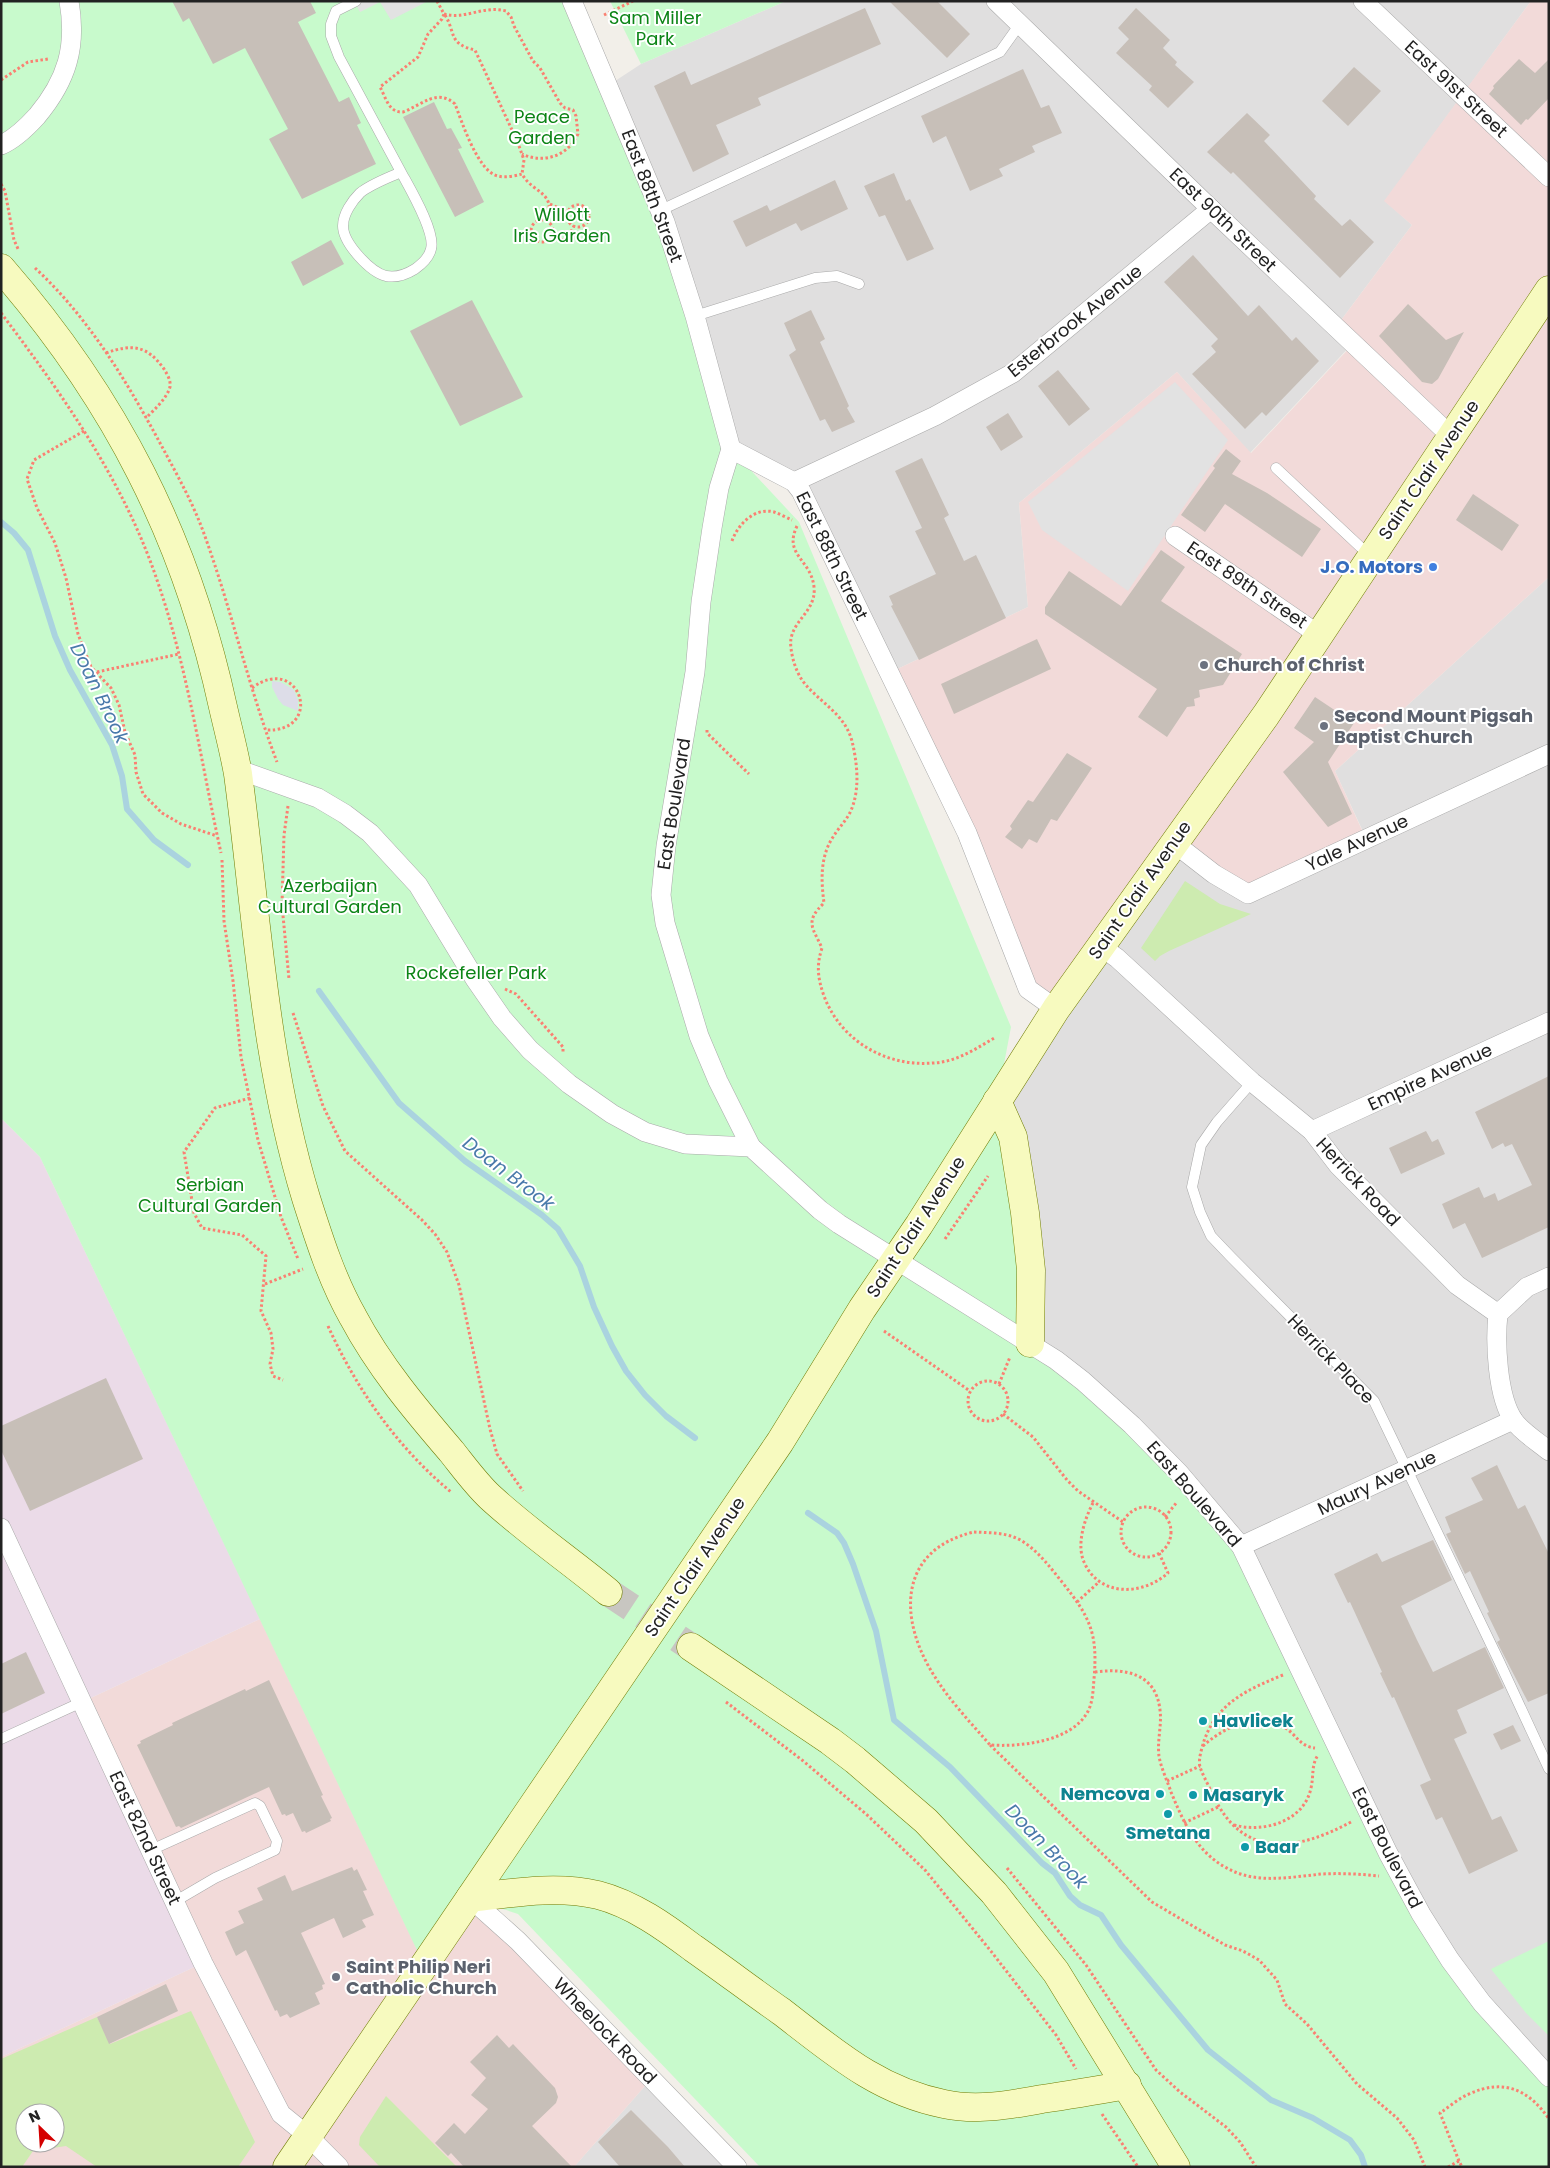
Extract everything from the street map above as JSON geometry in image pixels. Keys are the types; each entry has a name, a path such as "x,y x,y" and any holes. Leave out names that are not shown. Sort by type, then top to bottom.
{"main road":[{"path":"1,268 29,300 111,417 151,490 189,583 211,652 237,769 269,1029 292,1150 314,1224 332,1273 353,1317 381,1363 413,1407 488,1496 608,1592"},
{"name":"Saint Clair Avenue","path":"287,2167 780,1442 1056,1009 1266,715 1549,290"},
{"path":"997,1101 1012,1137 1025,1213 1031,1270 1021,1346"},
{"path":"691,1647 830,1741 926,1821 994,1894 1056,1972 1176,2167"},
{"path":"470,1898 563,1890 599,1895 631,1908 672,1932 843,2060 882,2084 927,2100 966,2107 991,2107 1127,2085"}],"street":[{"path":"1,146 28,126 58,89 70,54 73,35 69,1"},
{"name":"East 88th Street","path":"572,1 661,210 695,316 731,449 794,482 801,491 967,833 1028,988 1056,1009"},
{"name":"East 90th Street","path":"996,1 1211,209 1451,436"},
{"name":"East 91st Street","path":"1363,1 1549,176"},
{"name":"Esterbrook Avenue","path":"794,482 935,416 1013,373 1211,209"},
{"name":"East Boulevard","path":"731,449 719,488 712,528 701,602 695,672 666,846 661,895 665,923 699,1036 718,1081 751,1147 820,1210 863,1240 896,1259 1021,1346 1056,1360 1083,1381 1132,1425 1179,1473 1241,1546 1388,1853 1421,1914 1450,1960 1471,1988 1549,2077"},
{"name":"East 89th Street","path":"1175,536 1319,635"},
{"name":"Yale Avenue","path":"1174,843 1214,874 1248,894 1549,754"},
{"path":"237,769 318,798 345,814 370,833 418,885 475,979 502,1018 530,1050 568,1084 612,1114 645,1132 659,1137 686,1144 751,1147"},
{"name":"Herrick Road","path":"1100,946 1117,958 1252,1082 1312,1132 1338,1165 1457,1285 1498,1314"},
{"name":"Empire Avenue","path":"1312,1132 1549,1022"},
{"path":"1549,1277 1527,1287 1498,1314 1496,1335 1501,1383 1513,1420 1549,1452"},
{"name":"Maury Avenue","path":"1241,1546 1513,1420"},
{"name":"East 82nd Street","path":"1,1528 203,1963 281,2114 308,2136 339,2167"},
{"name":"Wheelock Road","path":"470,1898 518,1941 737,2167"}],"lane":[{"path":"356,1 336,11 331,24 331,36 339,57 401,172 429,232 432,248 424,263 406,275 387,276 372,269 360,256 350,244 343,226 348,207 361,192 401,172"},
{"path":"661,210 1000,52 1020,24"},
{"path":"695,316 815,278 837,276 859,284"},
{"path":"1276,468 1371,556"},
{"name":"Herrick Place","path":"1252,1082 1217,1122 1201,1145 1192,1187 1200,1212 1211,1236 1374,1402 1549,1769"},
{"path":"1,1739 82,1702"},
{"path":"151,1850 255,1803 260,1806 277,1841 275,1850 215,1878 174,1902"}],"path":[{"path":"437,1 458,43 462,47 474,50 522,154 524,160 522,174 526,181 545,195 549,204 546,220 553,229 552,237"},
{"path":"604,15 633,1"},
{"path":"444,14 453,17 491,9 506,11 511,17 533,61 540,68 560,103 565,108 573,110 576,116 578,134 569,147 560,154 551,157 531,158 522,154"},
{"path":"444,14 442,19 428,34 418,57 380,87 393,110 397,112 403,112 436,98 444,96 449,99 455,104 476,154 490,172 500,177 522,174"},
{"path":"1,80 28,62 36,59 48,59 50,52"},
{"path":"549,204 568,212"},
{"path":"580,205 589,212 586,223 580,227 574,226 568,222 568,212 573,206 580,205"},
{"path":"546,220 539,220 534,224 531,234 536,240 542,242 552,237 566,241 574,226"},
{"path":"106,353 120,348 136,348 151,352 164,370 170,381 170,389 146,418"},
{"path":"84,430 34,460 27,479 37,508 55,543 78,634 91,667 111,688 119,705 125,732 135,755 136,772 143,794 162,813 181,824 218,836"},
{"path":"731,544 741,524 764,512 773,512 799,522 792,536 791,543 793,549 809,569 814,593 811,605 793,628 790,637 791,647 801,679 840,717 847,728 854,751 857,779 853,806 846,820 832,838 824,856 821,878 824,903 816,909 811,922 814,936 822,948 817,971 823,992 834,1017 850,1036 871,1050 897,1060 915,1064 946,1061 968,1053 996,1037"},
{"path":"96,672 179,654"},
{"path":"252,688 266,680 276,678 288,682 299,694 300,713 294,723 279,730 265,730"},
{"path":"708,724 707,733 749,774"},
{"path":"288,801 284,835 282,905 289,980"},
{"path":"500,989 509,989 516,994 563,1047 564,1057"},
{"path":"292,1009 309,1056 323,1106 345,1151 422,1220 448,1252 459,1285 497,1454 526,1495"},
{"path":"250,1098 215,1108 184,1152 194,1213 202,1228 242,1235 266,1256 262,1310 271,1333 274,1349 270,1364 273,1376 283,1380"},
{"path":"946,1240 988,1176"},
{"path":"265,1284 303,1269"},
{"path":"884,1331 970,1391"},
{"path":"999,1384 1021,1346"},
{"path":"986,1380 999,1384 1004,1388 1008,1401 1003,1414 992,1420 979,1419 973,1415 967,1404 970,1391 980,1382 986,1380"},
{"path":"1003,1414 1033,1437 1067,1480 1094,1503 1123,1522"},
{"path":"1165,1517 1177,1502"},
{"path":"1094,1503 1086,1516 1081,1540 1084,1561 1099,1582 1120,1590 1144,1588 1160,1581 1168,1573 1159,1553"},
{"path":"1142,1507 1159,1511 1165,1517 1170,1533 1169,1541 1159,1553 1144,1556 1130,1551 1122,1538 1123,1522 1127,1515 1142,1507"},
{"path":"990,1745 1010,1746 1028,1743 1068,1731 1087,1713 1092,1701 1096,1649 1093,1632 1086,1616 1037,1552 1021,1540 1004,1534 974,1532 953,1537 928,1556 920,1566 911,1591 911,1616 922,1653 935,1677 990,1745 1152,1902 1225,1945 1243,1951 1259,1960 1277,1980 1285,2004 1307,2024 1357,2084 1398,2118 1414,2140 1425,2167"},
{"path":"1077,1602 1099,1582"},
{"path":"1094,1672 1127,1671 1140,1676 1151,1685 1157,1697 1160,1711 1159,1758 1184,1823 1210,1857 1226,1868 1238,1873 1274,1879 1339,1874 1379,1876"},
{"path":"1284,1674 1251,1688 1233,1700 1213,1722 1202,1747 1200,1766 1218,1807 1233,1825 1256,1841 1287,1844 1321,1836 1352,1821"},
{"path":"725,1702 809,1766 866,1814 925,1870 1056,2035"},
{"path":"1202,1747 1229,1729 1242,1723 1257,1720 1272,1722 1284,1727 1305,1746 1315,1748"},
{"path":"1233,1825 1247,1828 1264,1828 1280,1823 1300,1809 1305,1803 1311,1788 1313,1763 1319,1754"},
{"path":"1167,1781 1200,1766"},
{"path":"1184,1823 1218,1807"},
{"path":"1462,2167 1440,2113 1468,2094 1486,2088 1500,2087 1519,2091 1536,2101 1549,2119"},
{"path":"1105,2120 1138,2167"},
{"path":"1448,2167 1459,2161"}],"shaded area":[{"path":"354,1 428,1 391,20 380,2 360,12"},
{"path":"786,1 1531,1 1385,201 1412,225 1336,327 1353,343 1250,453 1177,372 1019,503 1028,607 889,673 801,491 731,449 609,85 641,64"},
{"path":"1531,1 1549,1 1549,577 1335,771 1366,839 1258,889 1174,843 1056,1009 1028,989 889,673 1028,607 1019,503 1177,372 1251,453 1353,344 1336,327 1412,225 1384,201"},
{"path":"1175,382 1228,440 1128,591 1042,530 1028,502"},
{"path":"1549,577 1549,2077 1450,1960 1241,1546 1030,1343 997,1101 1174,843 1366,838 1335,771"},
{"path":"272,681 281,682 294,690 298,700 298,711 283,705 272,687"},
{"path":"1,1118 40,1157 260,1619 82,1702 203,1963 1,2057"},
{"path":"260,1619 424,1964 470,1898 652,2078 574,2167 1,2167 1,2057 203,1963 82,1702"},
{"path":"652,2078 737,2167 574,2167"}],"green space":[{"name":"Rockefeller Park","path":"1,1 563,1 665,222 731,449 799,522 1011,1027 997,1101 1030,1343 1179,1473 1268,1602 1421,1914 1549,2076 1549,2167 760,2167 518,1914 470,1898 424,1965 40,1157 1,1118"},
{"name":"Sam Miller Park","path":"610,1 786,1 641,64"},
{"path":"1185,881 1220,904 1251,914 1169,951 1155,961 1141,948"},
{"path":"1549,1941 1549,2036 1526,2013 1491,1969"},
{"path":"191,2011 255,2142 238,2167 97,2167 65,2146 65,2103 15,2103 15,2153 32,2153 22,2167 1,2167 1,2059 97,2017 110,2044"},
{"path":"386,2096 457,2167 380,2167 359,2145 360,2137"}],"building":[{"path":"172,1 310,1 316,13 298,22 339,102 349,97 361,123 357,125 376,164 302,199 269,139 288,129 245,48 213,64 189,18 183,22"},
{"path":"889,1 937,1 970,34 947,58"},
{"path":"865,8 881,44 758,98 761,105 716,125 729,154 693,172 654,86 685,71 691,85"},
{"path":"1136,8 1170,40 1163,48 1177,62 1175,65 1194,82 1168,108 1149,90 1152,86 1116,53 1129,39 1118,28"},
{"path":"1519,59 1535,73 1549,59 1549,98 1521,125 1489,94 1494,88 1493,86"},
{"path":"1354,67 1381,91 1348,126 1322,101"},
{"path":"1023,69 1041,108 1049,105 1062,133 1032,146 1035,152 999,169 1003,176 970,191 946,136 933,143 921,116"},
{"path":"434,102 447,129 451,128 462,148 458,149 484,202 455,217 403,117"},
{"path":"1247,113 1270,135 1264,141 1316,196 1314,199 1342,226 1350,219 1374,242 1340,278 1233,172 1231,174 1207,152"},
{"path":"894,173 906,201 910,199 934,249 907,261 885,215 879,217 864,186"},
{"path":"835,180 848,209 801,231 796,223 746,247 733,221 767,205 770,211"},
{"path":"331,240 344,264 303,286 291,262"},
{"path":"1193,255 1248,316 1259,305 1292,341 1296,337 1319,361 1266,416 1262,412 1245,429 1192,374 1216,352 1211,346 1218,339 1164,282"},
{"path":"472,300 523,397 460,426 410,331"},
{"path":"1408,304 1446,340 1464,332 1438,379 1432,384 1422,382 1379,336"},
{"path":"811,310 825,339 820,342 849,406 847,408 855,422 832,432 825,419 820,421 789,355 796,350 784,323"},
{"path":"1058,370 1090,409 1069,426 1038,386"},
{"path":"1008,413 1023,437 1001,451 986,427"},
{"path":"1226,449 1241,461 1232,474 1267,493 1321,529 1302,557 1225,504 1205,532 1181,515 1215,468 1213,466"},
{"path":"922,458 949,515 944,518 964,561 976,555 1006,618 919,660 891,606 893,605 889,596 936,574 915,531 922,528 895,471"},
{"path":"1473,494 1519,525 1502,551 1456,520"},
{"path":"1161,550 1185,567 1161,601 1242,654 1223,685 1199,690 1200,697 1194,699 1195,706 1187,707 1167,737 1138,717 1157,689 1045,614 1045,607 1069,571 1121,606"},
{"path":"1037,639 1051,669 954,714 941,684"},
{"path":"1315,697 1354,723 1328,762 1352,814 1328,827 1283,772 1314,742 1294,728"},
{"path":"1067,753 1092,768 1057,821 1051,819 1037,843 1029,839 1022,849 1005,837 1012,829 1010,826 1028,800 1033,802"},
{"path":"1549,1076 1549,1227 1482,1258 1465,1223 1453,1229 1442,1204 1479,1187 1484,1198 1495,1193 1498,1201 1532,1185 1512,1144 1505,1147 1503,1143 1492,1149 1475,1112"},
{"path":"1426,1131 1432,1142 1438,1139 1445,1154 1401,1174 1389,1148"},
{"path":"106,1378 143,1459 30,1511 1,1450 1,1426"},
{"path":"1497,1465 1518,1509 1525,1505 1549,1554 1549,1693 1528,1702 1497,1642 1500,1640 1470,1571 1465,1574 1446,1534 1451,1532 1445,1517 1483,1500 1471,1478"},
{"path":"1433,1540 1452,1580 1401,1606 1417,1640 1433,1672 1485,1647 1504,1688 1457,1710 1467,1733 1454,1739 1492,1820 1501,1816 1518,1851 1469,1874 1442,1817 1436,1820 1420,1785 1431,1780 1394,1697 1392,1698 1380,1673 1382,1672 1350,1602 1348,1603 1334,1574 1377,1553 1382,1562"},
{"path":"26,1652 45,1693 1,1714 1,1664"},
{"path":"269,1680 323,1795 321,1796 332,1818 330,1819 331,1821 306,1833 305,1831 302,1832 293,1813 286,1816 285,1814 282,1815 269,1787 181,1828 179,1826 176,1827 137,1745 141,1743 140,1741 173,1725 172,1723"},
{"path":"1513,1725 1521,1741 1501,1750 1493,1734"},
{"path":"352,1867 354,1871 357,1869 367,1890 363,1891 374,1915 362,1920 366,1927 343,1938 334,1918 301,1933 325,1984 322,1985 323,1989 315,1993 320,2004 290,2018 287,2014 280,2017 277,2010 275,2011 246,1950 236,1956 225,1932 244,1923 238,1911 263,1900 257,1888 285,1875 292,1891"},
{"path":"166,1984 178,2011 109,2044 97,2017"},
{"path":"497,2035 509,2048 513,2044 555,2088 558,2097 556,2103 532,2126 572,2167 464,2167 451,2153 448,2156 435,2143 454,2123 465,2134 488,2109 471,2095 486,2078 470,2062"},
{"path":"631,2110 685,2167 620,2167 598,2142"}],"waterway":[{"name":"Doan Brook","path":"1,522 14,533 28,550 55,636 70,670 112,745 122,776 127,809 154,840 188,865"},
{"name":"Doan Brook","path":"319,991 399,1103 465,1161 542,1215 558,1229 580,1266 594,1307 626,1371 645,1395 666,1416 695,1438"},
{"name":"Doan Brook","path":"808,1513 837,1533 844,1543 853,1564 876,1631 894,1720 950,1767 1042,1863 1055,1873 1070,1896 1080,1905 1101,1915 1121,1945 1208,2050 1271,2100 1313,2118 1350,2140 1361,2155 1365,2167"}],"tunnel":[{"path":"608,1592 691,1647"}],"place":[{"name":"J.O. Motors","path":"1433,567"},
{"name":"Church of Christ","path":"1204,665"},
{"name":"Second Mount Pigsah Baptist Church","path":"1324,726"},
{"name":"Havlicek","path":"1203,1721"},
{"name":"Nemcova","path":"1160,1794"},
{"name":"Masaryk","path":"1193,1795"},
{"name":"Smetana","path":"1168,1814"},
{"name":"Baar","path":"1245,1847"},
{"name":"Saint Philip Neri Catholic Church","path":"336,1977"}],"park label":[{"name":"Peace Garden","path":"542,127"},
{"name":"Willott Iris Garden","path":"562,225"},
{"name":"Azerbaijan Cultural Garden","path":"330,896"},
{"name":"Serbian Cultural Garden","path":"210,1195"}]}
